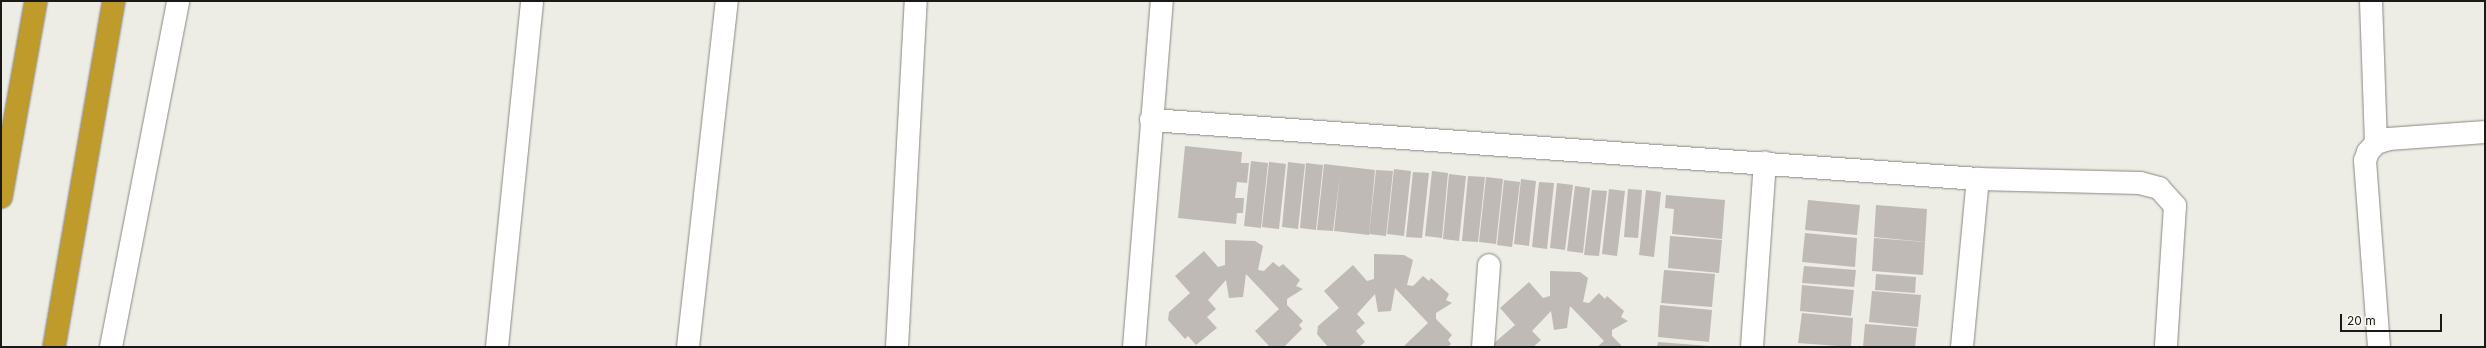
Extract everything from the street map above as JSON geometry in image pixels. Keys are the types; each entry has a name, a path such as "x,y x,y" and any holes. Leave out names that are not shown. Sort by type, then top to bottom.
{"highway":[{"path":"1,197 36,1"},
{"path":"54,347 114,1"}],"street":[{"path":"112,347 178,1"},
{"path":"496,347 532,1"},
{"path":"688,347 727,1"},
{"path":"897,347 916,1"},
{"path":"1134,347 1162,1"},
{"path":"2371,1 2376,143 2365,161 2379,347"},
{"path":"1152,120 1978,178 2140,183 2159,188 2175,206 2166,347"},
{"path":"2376,143 2389,139 2485,132"},
{"path":"1752,347 1765,162"},
{"path":"1962,347 1978,178"},
{"path":"1483,347 1489,265"}],"building":[{"path":"1185,146 1242,152 1241,163 1249,163 1247,183 1237,182 1235,198 1244,198 1243,213 1237,213 1236,224 1178,218"},
{"path":"1251,161 1268,163 1261,228 1244,226"},
{"path":"1269,162 1286,164 1279,229 1262,227"},
{"path":"1288,162 1305,164 1298,229 1282,227"},
{"path":"1306,163 1323,165 1316,230 1300,228"},
{"path":"1324,164 1375,170 1369,235 1334,231 1340,175 1333,231 1317,230"},
{"path":"1394,169 1411,171 1404,236 1387,234"},
{"path":"1376,170 1393,171 1386,236 1369,234"},
{"path":"1432,171 1448,173 1442,238 1425,236"},
{"path":"1413,172 1429,173 1422,238 1406,237"},
{"path":"1449,174 1466,176 1459,241 1443,239"},
{"path":"1468,176 1485,177 1478,242 1462,241"},
{"path":"1486,177 1503,179 1496,244 1479,242"},
{"path":"1521,179 1536,181 1529,246 1514,244"},
{"path":"1504,180 1520,182 1512,247 1497,245"},
{"path":"1539,182 1554,183 1547,249 1532,247"},
{"path":"1557,183 1573,185 1565,250 1550,248"},
{"path":"1575,186 1590,188 1583,253 1567,251"},
{"path":"1609,189 1625,191 1617,256 1602,254"},
{"path":"1628,189 1642,190 1638,238 1624,237"},
{"path":"1592,190 1607,191 1599,256 1584,255"},
{"path":"1646,190 1661,192 1654,257 1639,255"},
{"path":"1666,195 1725,200 1722,239 1672,234 1674,209 1665,208"},
{"path":"1808,200 1860,205 1857,235 1805,230"},
{"path":"1876,205 1927,209 1925,242 1874,237"},
{"path":"1805,233 1857,238 1855,267 1802,262"},
{"path":"1670,236 1722,240 1719,273 1668,268"},
{"path":"1874,238 1925,242 1923,275 1872,271"},
{"path":"1225,240 1255,241 1263,246 1258,270 1264,271 1273,262 1279,267 1283,264 1300,280 1296,286 1303,289 1287,299 1287,305 1303,321 1299,325 1302,329 1284,347 1270,347 1255,331 1279,309 1246,274 1243,297 1229,298 1226,280 1208,300 1216,309 1207,317 1217,328 1196,345 1188,336 1185,339 1168,320 1169,312 1190,293 1175,276 1204,251 1218,267 1225,265"},
{"path":"1374,254 1404,255 1413,260 1407,285 1413,286 1423,276 1429,281 1431,278 1449,294 1446,300 1452,303 1436,313 1436,319 1452,335 1448,340 1451,344 1448,347 1404,346 1428,323 1395,288 1391,311 1378,312 1375,294 1357,314 1365,323 1356,331 1365,342 1359,347 1328,347 1317,334 1318,326 1339,308 1324,291 1353,265 1367,281 1374,279"},
{"path":"1804,266 1856,270 1854,287 1802,283"},
{"path":"1664,270 1715,274 1712,307 1661,303"},
{"path":"1550,271 1580,272 1588,278 1583,302 1589,303 1599,293 1605,299 1607,296 1624,311 1621,317 1628,321 1612,330 1612,336 1623,347 1597,347 1604,341 1570,306 1567,328 1554,330 1551,311 1532,331 1541,340 1533,347 1493,347 1493,344 1515,325 1500,308 1529,282 1543,298 1550,296"},
{"path":"1876,274 1916,277 1915,293 1875,290"},
{"path":"1802,285 1854,290 1851,316 1800,311"},
{"path":"1872,291 1921,295 1918,327 1869,322"},
{"path":"1660,305 1712,310 1709,342 1658,337"},
{"path":"1802,313 1853,318 1851,347 1798,343"},
{"path":"1865,324 1917,328 1915,347 1863,347"},
{"path":"1658,342 1709,346 1709,347 1657,347"}]}
